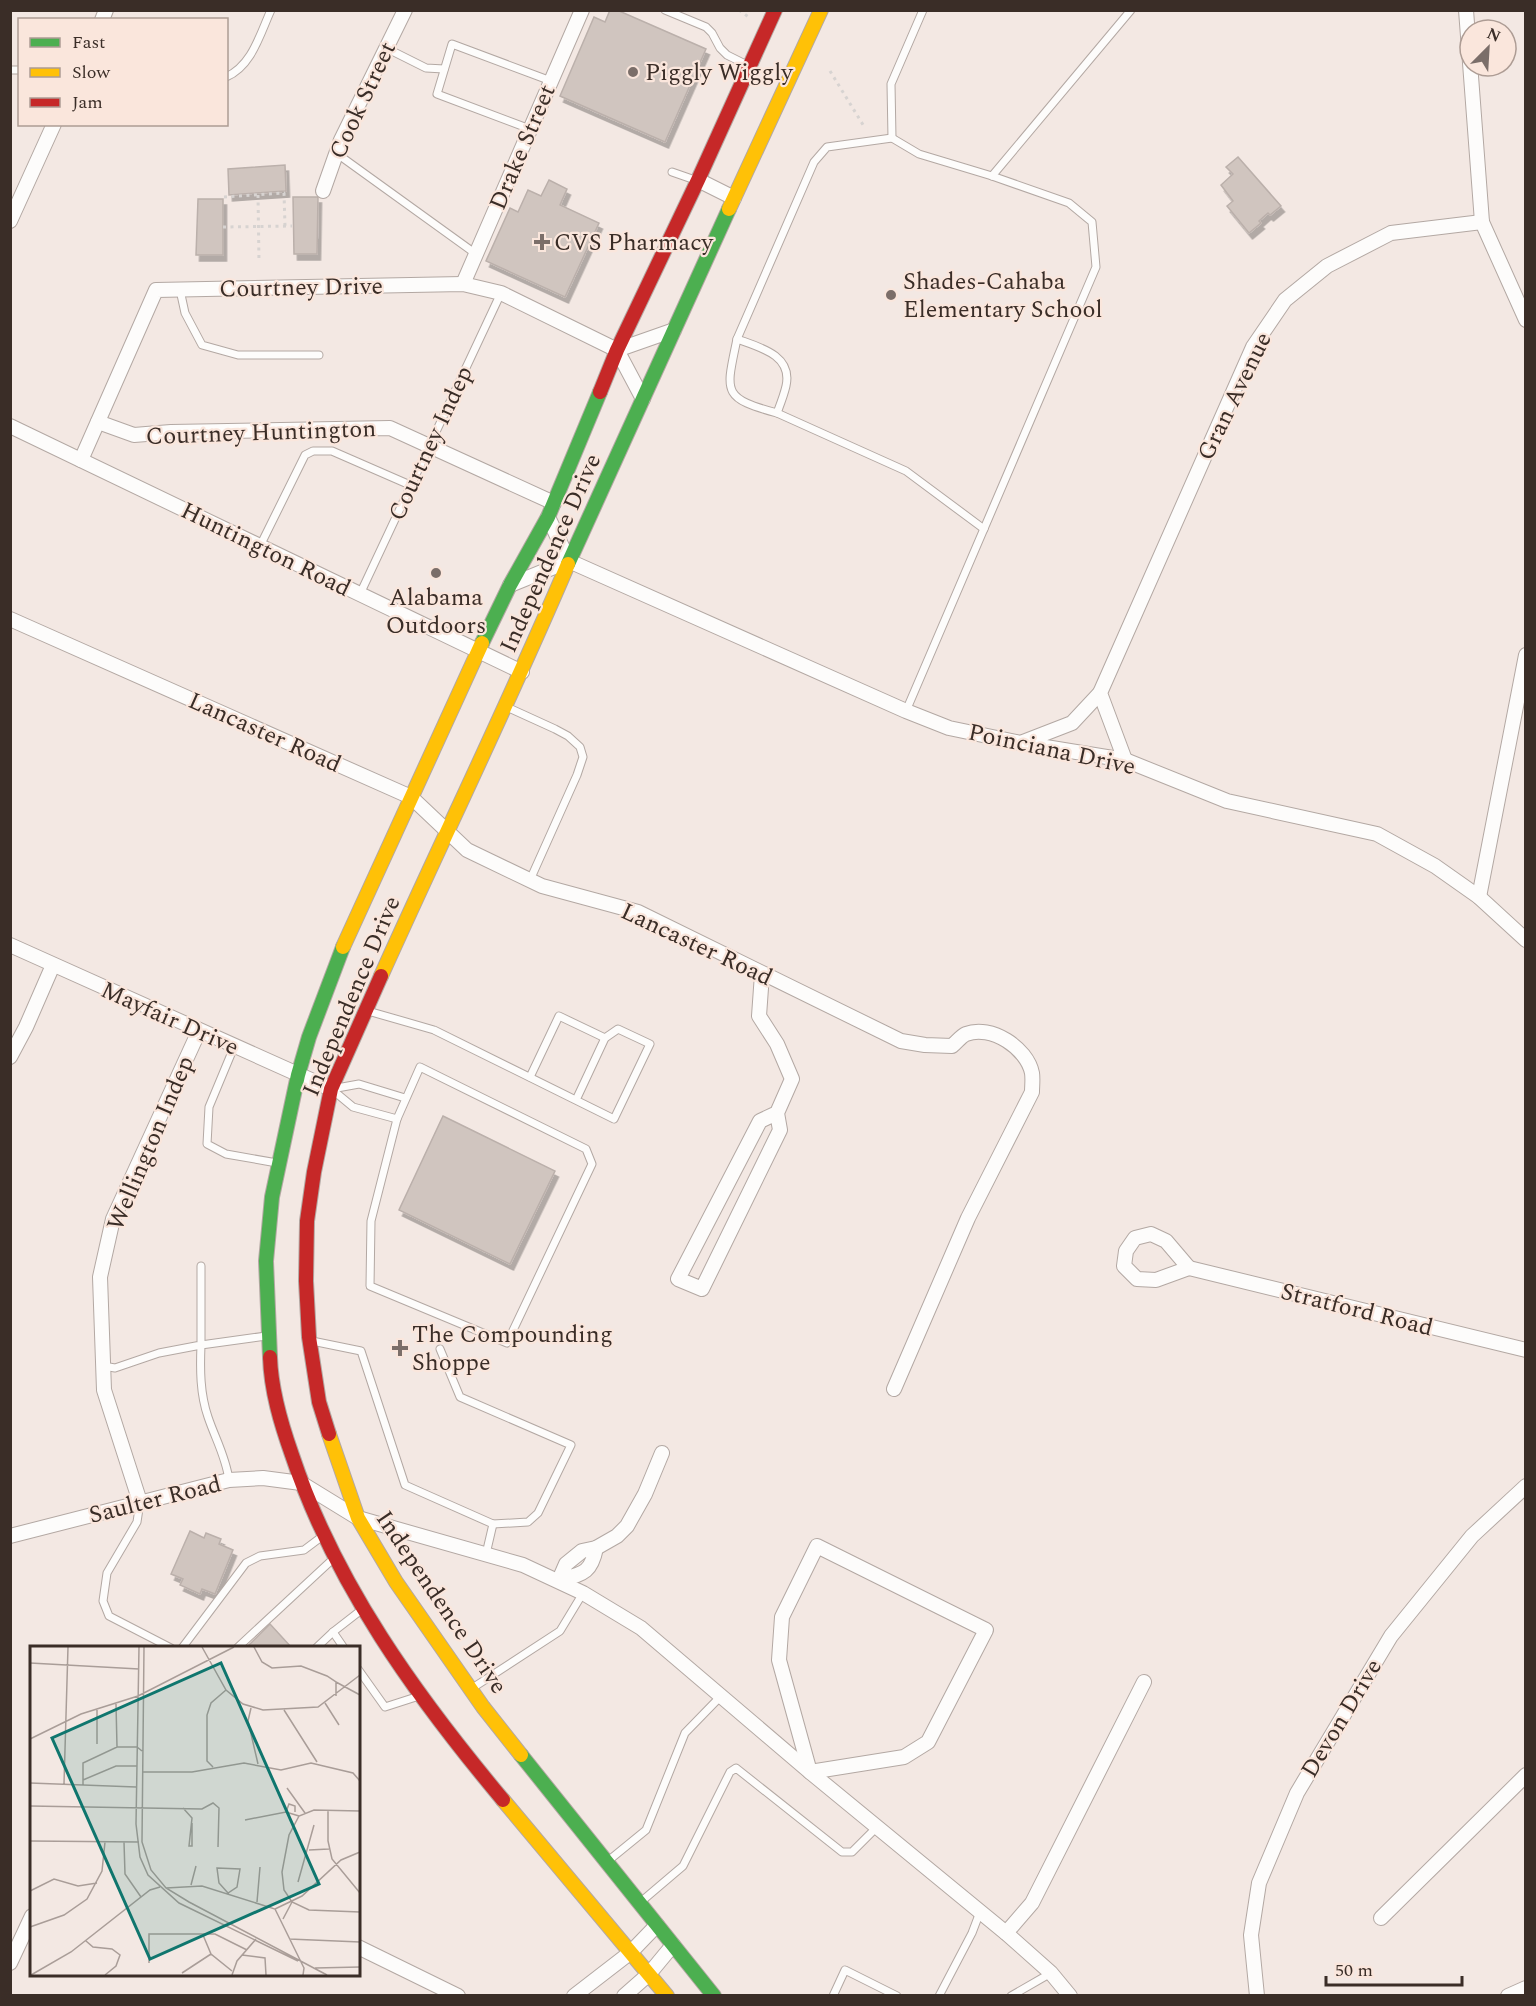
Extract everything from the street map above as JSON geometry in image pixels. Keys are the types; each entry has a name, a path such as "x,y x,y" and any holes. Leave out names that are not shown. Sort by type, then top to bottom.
{"main road":[{"name":"Independence Drive","path":"667,1995 460,1749 420,1695 363,1609 323,1536 301,1483 279,1416 270,1362 266,1260 272,1197 298,1075 309,1037 348,934 478,651 510,585 548,517 617,350 698,180 775,10"},
{"name":"Independence Drive","path":"714,1995 471,1689 396,1582 358,1518 319,1402 310,1341 306,1281 307,1221 314,1172 331,1089 446,831 522,672 569,561 821,10"}],"street":[{"name":"Cook Street","path":"323,191 336,153 405,10"},
{"name":"Drake Street","path":"463,284 582,10"},
{"path":"1466,10 1482,222 1526,320"},
{"path":"10,221 53,126"},
{"path":"698,180 734,198"},
{"name":"Gran Avenue","path":"1021,743 1072,723 1100,693 1253,347 1285,300 1327,266 1391,233 1482,222"},
{"name":"Courtney Drive","path":"81,460 156,290 463,284 501,293 617,350"},
{"path":"643,399 617,350 674,330"},
{"name":"Courtney Huntington","path":"98,422 134,435 171,432 390,428 554,503"},
{"name":"Huntington Road","path":"10,426 522,672"},
{"path":"510,585 569,561 548,517"},
{"name":"Poinciana Drive","path":"569,561 949,728 1021,743 1125,760 1227,801 1377,834 1435,866 1479,897 1526,940"},
{"name":"Lancaster Road","path":"10,619 411,798 466,850 542,886 638,912 900,1041 926,1046 952,1046 966,1034 984,1032 1004,1038 1022,1053 1032,1071 1032,1092 968,1218 894,1389"},
{"path":"1479,897 1526,655"},
{"path":"1100,693 1125,760"},
{"name":"Mayfair Drive","path":"10,945 331,1089"},
{"path":"10,1057 26,1027 53,964"},
{"path":"762,974 759,1016 777,1044 792,1079 777,1113 780,1130 702,1289 678,1279 760,1121 777,1113"},
{"name":"Wellington Indep","path":"140,1502 104,1390 100,1277 113,1219 199,1031"},
{"path":"725,1188 747,1198"},
{"path":"1151,1234 1166,1241 1189,1268 1156,1281 1137,1279 1124,1266 1126,1251 1135,1238 1151,1234"},
{"name":"Stratford Road","path":"1189,1268 1526,1350"},
{"path":"559,1580 566,1564 582,1551 596,1548 627,1526 645,1494 662,1453"},
{"name":"Saulter Road","path":"10,1536 229,1480 263,1478 301,1483"},
{"path":"301,1483 358,1518 523,1565 559,1580 641,1628 810,1772 1006,1933 1051,1973 1070,1995"},
{"name":"Devon Drive","path":"1257,1995 1251,1935 1259,1883 1297,1793 1391,1636 1472,1536 1526,1486"},
{"path":"817,1546 986,1630 928,1742 904,1757 810,1772 779,1660 782,1617 817,1546"},
{"path":"1006,1933 1032,1903 1144,1682"},
{"path":"1381,1918 1526,1775"},
{"path":"10,1963 30,1920"},
{"path":"574,1995 631,1952 657,1925"},
{"path":"624,1995 649,1974 673,1945"},
{"path":"360,1948 459,1995"},
{"path":"1508,1995 1526,1988"}],"lane":[{"path":"228,76 238,72 252,52 271,10"},
{"path":"665,10 706,27 727,55 750,66"},
{"path":"892,138 891,84 923,10"},
{"path":"992,176 1131,10"},
{"path":"530,129 437,94 452,44 551,81"},
{"path":"386,48 426,68 444,69"},
{"path":"906,711 984,530 1096,267 1092,222 1069,203 919,153 892,138 827,147 814,162 736,339 729,377 730,386 741,401 749,405 777,413 906,471 984,530"},
{"path":"336,153 476,254"},
{"path":"672,172 698,180"},
{"path":"180,290 186,314 202,345 238,355 319,355"},
{"name":"Courtney Indep","path":"360,594 501,293"},
{"path":"736,339 771,352 785,366 787,386 777,413"},
{"path":"260,546 305,455 313,451 332,451 410,485"},
{"path":"505,706 568,736 580,747 583,757 577,776 530,879"},
{"path":"366,1011 434,1030 614,1119 650,1044 618,1029 605,1038 576,1100"},
{"path":"530,1077 559,1016 605,1038"},
{"path":"234,1047 208,1107 207,1144 226,1154 279,1163"},
{"path":"420,1067 586,1149 589,1156 592,1164 507,1343 370,1286 371,1221 405,1098 420,1067"},
{"path":"331,1089 358,1084 405,1098"},
{"path":"331,1089 353,1107 398,1119"},
{"path":"201,1266 200,1376 204,1403 226,1462 229,1480"},
{"path":"103,1366 115,1368 159,1353 269,1336"},
{"path":"310,1341 361,1351 405,1485 493,1524 528,1522 538,1513 571,1445 460,1397 440,1348"},
{"path":"140,1502 137,1522 107,1573 103,1601 109,1616 169,1646"},
{"path":"486,1554 493,1524"},
{"path":"183,1646 246,1563 260,1556 304,1550 323,1536"},
{"path":"238,1646 335,1557"},
{"path":"471,1689 560,1630 584,1593"},
{"path":"317,1646 363,1609"},
{"path":"333,1632 343,1646"},
{"path":"360,1672 385,1707 420,1695"},
{"path":"607,1862 646,1830 685,1733 721,1696"},
{"path":"639,1903 683,1866 730,1772 736,1768 842,1852 852,1852 877,1827"},
{"path":"939,1995 972,1933 980,1912"},
{"path":"833,1995 845,1970 897,1995"},
{"path":"1011,1995 1051,1973"}],"path":[{"path":"740,10 750,18"},
{"path":"830,71 865,128"},
{"path":"224,197 284,193 285,226"},
{"path":"258,195 259,262"},
{"path":"223,227 292,226"}],"building":[{"name":"Piggly Wiggly","path":"610,10 617,10 706,49 665,142 560,96 594,17 605,22"},
{"path":"1238,157 1281,206 1270,215 1268,213 1259,221 1261,223 1249,233 1227,206 1233,201 1221,185 1233,174 1226,167"},
{"path":"285,165 286,191 229,195 228,169"},
{"name":"CVS Pharmacy","path":"549,180 567,189 560,205 599,223 565,297 486,261 510,208 518,212 528,190 541,196"},
{"path":"293,197 318,197 317,254 294,254"},
{"path":"198,199 223,199 223,255 196,255"},
{"path":"443,1116 555,1171 510,1264 399,1210"},
{"path":"190,1531 204,1538 206,1533 221,1539 219,1544 233,1550 215,1594 202,1589 200,1594 180,1585 183,1579 171,1574"},
{"path":"270,1624 290,1646 248,1646"}],"traffic: fast":[{"path":"568,564 729,209"},
{"path":"482,643 510,585 548,517 600,392"},
{"path":"270,1357 266,1261 272,1197 298,1075 309,1037 343,947"},
{"path":"521,1755 714,1996"}],"traffic: slow":[{"path":"729,209 821,10"},
{"path":"381,976 523,668 568,564"},
{"path":"343,947 482,643"},
{"path":"329,1434 358,1518 396,1582 483,1707 521,1755"},
{"path":"503,1800 667,1996"}],"traffic: jam":[{"path":"600,392 617,350 698,180 775,10"},
{"path":"329,1434 319,1402 309,1337 306,1281 307,1221 314,1172 331,1089 381,976"},
{"path":"270,1357 274,1395 284,1431 310,1503 331,1549 381,1637 409,1679 503,1800"}],"place":[{"name":"Piggly Wiggly","path":"633,72"},
{"name":"CVS Pharmacy","path":"542,242"},
{"name":"Shades-Cahaba Elementary School","path":"891,295"},
{"name":"Alabama Outdoors","path":"436,573"},
{"name":"The Compounding Shoppe","path":"400,1348"}]}
